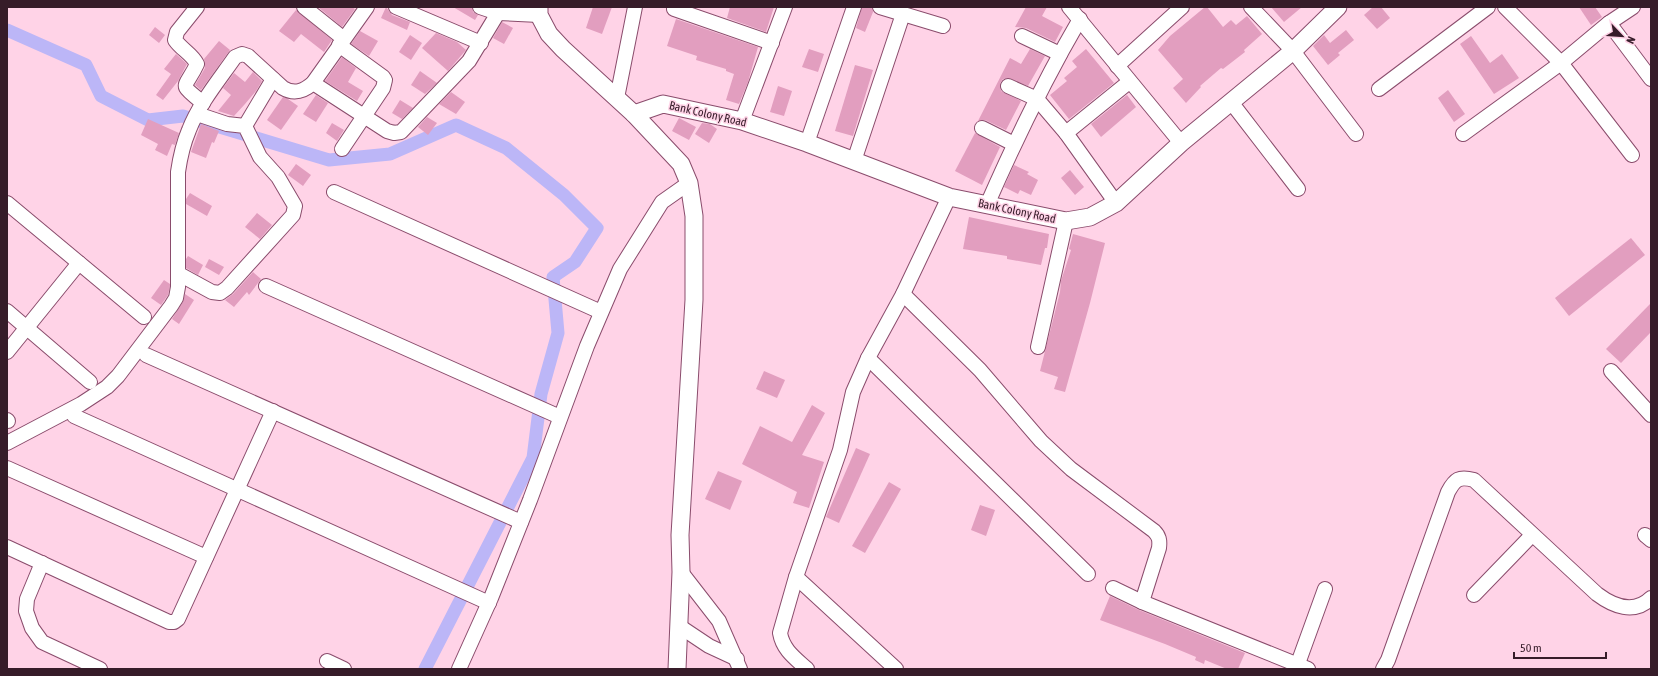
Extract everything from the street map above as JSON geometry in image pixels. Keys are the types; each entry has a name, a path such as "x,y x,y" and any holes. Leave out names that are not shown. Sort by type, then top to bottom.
{"street":[{"path":"197,7 177,32 175,40 180,47 194,58 197,64 186,81 185,86 200,109 227,124 245,127"},
{"path":"304,7 341,42 385,80 383,88 342,149"},
{"path":"396,7 481,44"},
{"path":"480,7 498,13 539,11 549,34 634,114 681,164 689,183 694,216 694,271 680,535 681,572 677,669"},
{"path":"617,98 635,7"},
{"path":"742,120 785,7"},
{"path":"807,143 854,7"},
{"path":"880,7 943,26"},
{"path":"1117,66 1180,7"},
{"path":"1251,7 1293,51 1356,134"},
{"name":"Bank Colony Road","path":"634,114 663,104 742,120 949,197 1066,221 1090,217 1116,203 1181,143 1293,51 1338,7"},
{"path":"1379,89 1488,7"},
{"path":"1505,7 1561,63 1632,155"},
{"path":"1463,134 1561,63 1609,23 1633,7"},
{"path":"7,443 81,404 107,387 118,376 176,298 179,274 178,172 185,140 200,109 235,57 242,54 248,56 289,92 297,92 307,88 313,83 362,9"},
{"path":"674,9 772,43"},
{"path":"1076,11 1117,66 1181,143"},
{"path":"987,205 1014,144 1060,54 1076,11"},
{"path":"313,83 387,131 394,133 401,132 469,61 481,44 498,13"},
{"path":"854,161 903,14"},
{"path":"1609,23 1651,79"},
{"path":"1022,36 1060,54"},
{"path":"245,127 273,79"},
{"path":"1066,133 1130,82"},
{"path":"1008,86 1037,99 1066,133 1116,203"},
{"path":"1231,102 1298,189"},
{"path":"179,274 212,292 220,293 293,215 295,206 291,198 278,177 260,157 245,127"},
{"path":"982,128 1014,144"},
{"path":"459,669 489,603 587,346 620,269 662,202 689,183"},
{"path":"334,192 601,312"},
{"path":"807,669 785,649 780,633 796,577 840,450 853,392 868,358 903,294 949,197"},
{"path":"7,203 144,317"},
{"path":"1038,347 1066,221"},
{"path":"7,352 79,263"},
{"path":"266,286 560,417"},
{"path":"903,294 980,370 1041,441 1071,469 1154,531 1158,536 1160,542 1159,548 1142,602"},
{"path":"7,312 90,382"},
{"path":"146,354 521,522"},
{"path":"868,358 1088,574"},
{"path":"1611,371 1651,415"},
{"path":"7,547 169,622 174,622 178,618 273,411"},
{"path":"74,416 489,603"},
{"path":"7,468 206,557"},
{"path":"1388,666 1448,492 1454,481 1464,478 1474,480 1597,594 1610,603 1624,608 1635,608 1651,598"},
{"path":"1474,595 1532,535"},
{"path":"42,563 27,598 26,611 32,628 42,642 100,669"},
{"path":"681,572 719,622 738,664"},
{"path":"796,577 896,669"},
{"path":"1113,588 1142,602 1300,668 1324,589"},
{"path":"679,626 738,664"},
{"path":"327,661 344,669"}],"building":[{"path":"318,7 352,7 355,9 342,27"},
{"path":"386,7 392,15 410,22 407,30 381,18"},
{"path":"453,7 472,7 473,12 478,15 475,20"},
{"path":"593,7 612,7 602,34 586,28"},
{"path":"730,7 774,7 766,32 727,18"},
{"path":"862,7 872,7 873,12 865,32 856,28"},
{"path":"1026,7 1047,7 1042,16 1063,27 1055,42 1026,28 1015,27"},
{"path":"1205,7 1207,7 1223,27 1231,20 1236,25 1247,16 1262,34 1244,50 1245,52 1223,69 1221,68 1200,86 1201,87 1186,103 1173,88 1183,79 1158,50 1170,36"},
{"path":"1271,7 1302,7 1284,22"},
{"path":"1373,7 1381,7 1390,18 1377,29 1364,15"},
{"path":"1579,7 1595,7 1602,17 1591,25"},
{"path":"296,10 332,40 324,52 301,34 294,42 279,31"},
{"path":"676,19 758,47 748,82 739,104 726,100 734,74 726,71 726,69 696,60 697,56 667,46"},
{"path":"502,22 513,28 504,44 493,38"},
{"path":"155,27 165,35 159,43 149,35"},
{"path":"1346,30 1354,40 1338,53 1340,55 1328,65 1313,46 1324,35 1330,43"},
{"path":"360,31 378,41 369,56 351,44"},
{"path":"436,33 457,42 466,50 448,71 422,48"},
{"path":"410,35 422,43 411,60 399,52"},
{"path":"1471,36 1490,63 1502,54 1519,78 1494,94 1460,44"},
{"path":"219,41 230,50 201,90 195,85 205,68 204,59"},
{"path":"809,49 824,54 818,72 802,67"},
{"path":"1030,49 1045,56 1028,86 1008,78 1003,79 1000,83 1001,91 1021,101 1006,130 985,120 978,121 1010,58 1021,64"},
{"path":"1086,49 1114,83 1069,119 1050,95 1067,81 1064,78 1077,67 1072,61"},
{"path":"176,54 187,64 178,81 163,100 156,95 171,74 164,69"},
{"path":"342,57 356,68 348,82 363,91 357,101 325,81"},
{"path":"855,65 873,70 853,136 835,131"},
{"path":"420,71 437,83 425,94 411,85"},
{"path":"253,72 262,81 245,104 234,116 218,111 231,95 223,88 234,73 245,82"},
{"path":"778,86 792,91 784,116 770,112"},
{"path":"1448,90 1465,114 1454,122 1438,98"},
{"path":"451,92 465,102 456,114 439,104"},
{"path":"316,95 328,103 316,122 303,114"},
{"path":"1127,95 1136,107 1101,137 1091,124"},
{"path":"283,97 298,106 281,130 267,120"},
{"path":"400,100 413,108 402,119 392,113"},
{"path":"427,117 437,123 428,135 418,127"},
{"path":"679,118 696,127 689,140 672,131"},
{"path":"148,119 179,133 175,145 172,144 167,156 155,150 158,144 141,135"},
{"path":"332,123 344,130 337,141 326,133"},
{"path":"702,123 710,124 717,129 709,143 695,134"},
{"path":"201,124 219,131 214,143 212,142 206,158 191,152"},
{"path":"975,133 1000,147 982,185 955,171"},
{"path":"296,164 311,175 303,186 288,175"},
{"path":"1014,165 1029,172 1027,174 1038,180 1031,195 1020,190 1018,194 1004,187"},
{"path":"1070,170 1084,187 1075,195 1061,178"},
{"path":"190,193 212,206 207,216 186,204 186,199"},
{"path":"257,213 272,225 260,239 245,227"},
{"path":"969,217 1049,234 1047,248 1045,248 1041,265 1007,259 1007,256 963,249"},
{"path":"1073,234 1105,243 1065,392 1054,389 1058,377 1040,371 1060,292 1061,281 1071,250 1069,249"},
{"path":"1631,238 1645,255 1569,316 1555,298"},
{"path":"188,256 203,265 198,275 186,268 186,259"},
{"path":"209,259 224,267 219,275 205,267"},
{"path":"253,272 261,279 249,295 247,292 234,307 225,300 233,294"},
{"path":"164,280 170,284 170,286 168,295 161,305 151,298"},
{"path":"185,294 194,300 179,324 172,319 183,302"},
{"path":"1651,303 1651,332 1621,363 1606,349"},
{"path":"764,371 785,380 777,398 756,389"},
{"path":"812,405 825,413 802,455 824,462 809,508 793,503 797,492 742,464 760,426 792,442"},
{"path":"856,448 870,454 839,523 826,517"},
{"path":"718,471 742,481 730,510 705,499"},
{"path":"889,482 901,489 865,553 852,546"},
{"path":"980,505 995,510 986,536 971,530"},
{"path":"1110,596 1139,610 1245,653 1238,669 1227,669 1205,660 1204,664 1195,660 1196,657 1100,620"}],"waterway":[{"path":"7,30 86,65 101,96 148,120 183,116 329,160 390,154 456,125 506,148 564,195 597,228 575,262 553,277 558,333 541,394 533,458 425,669"}]}
